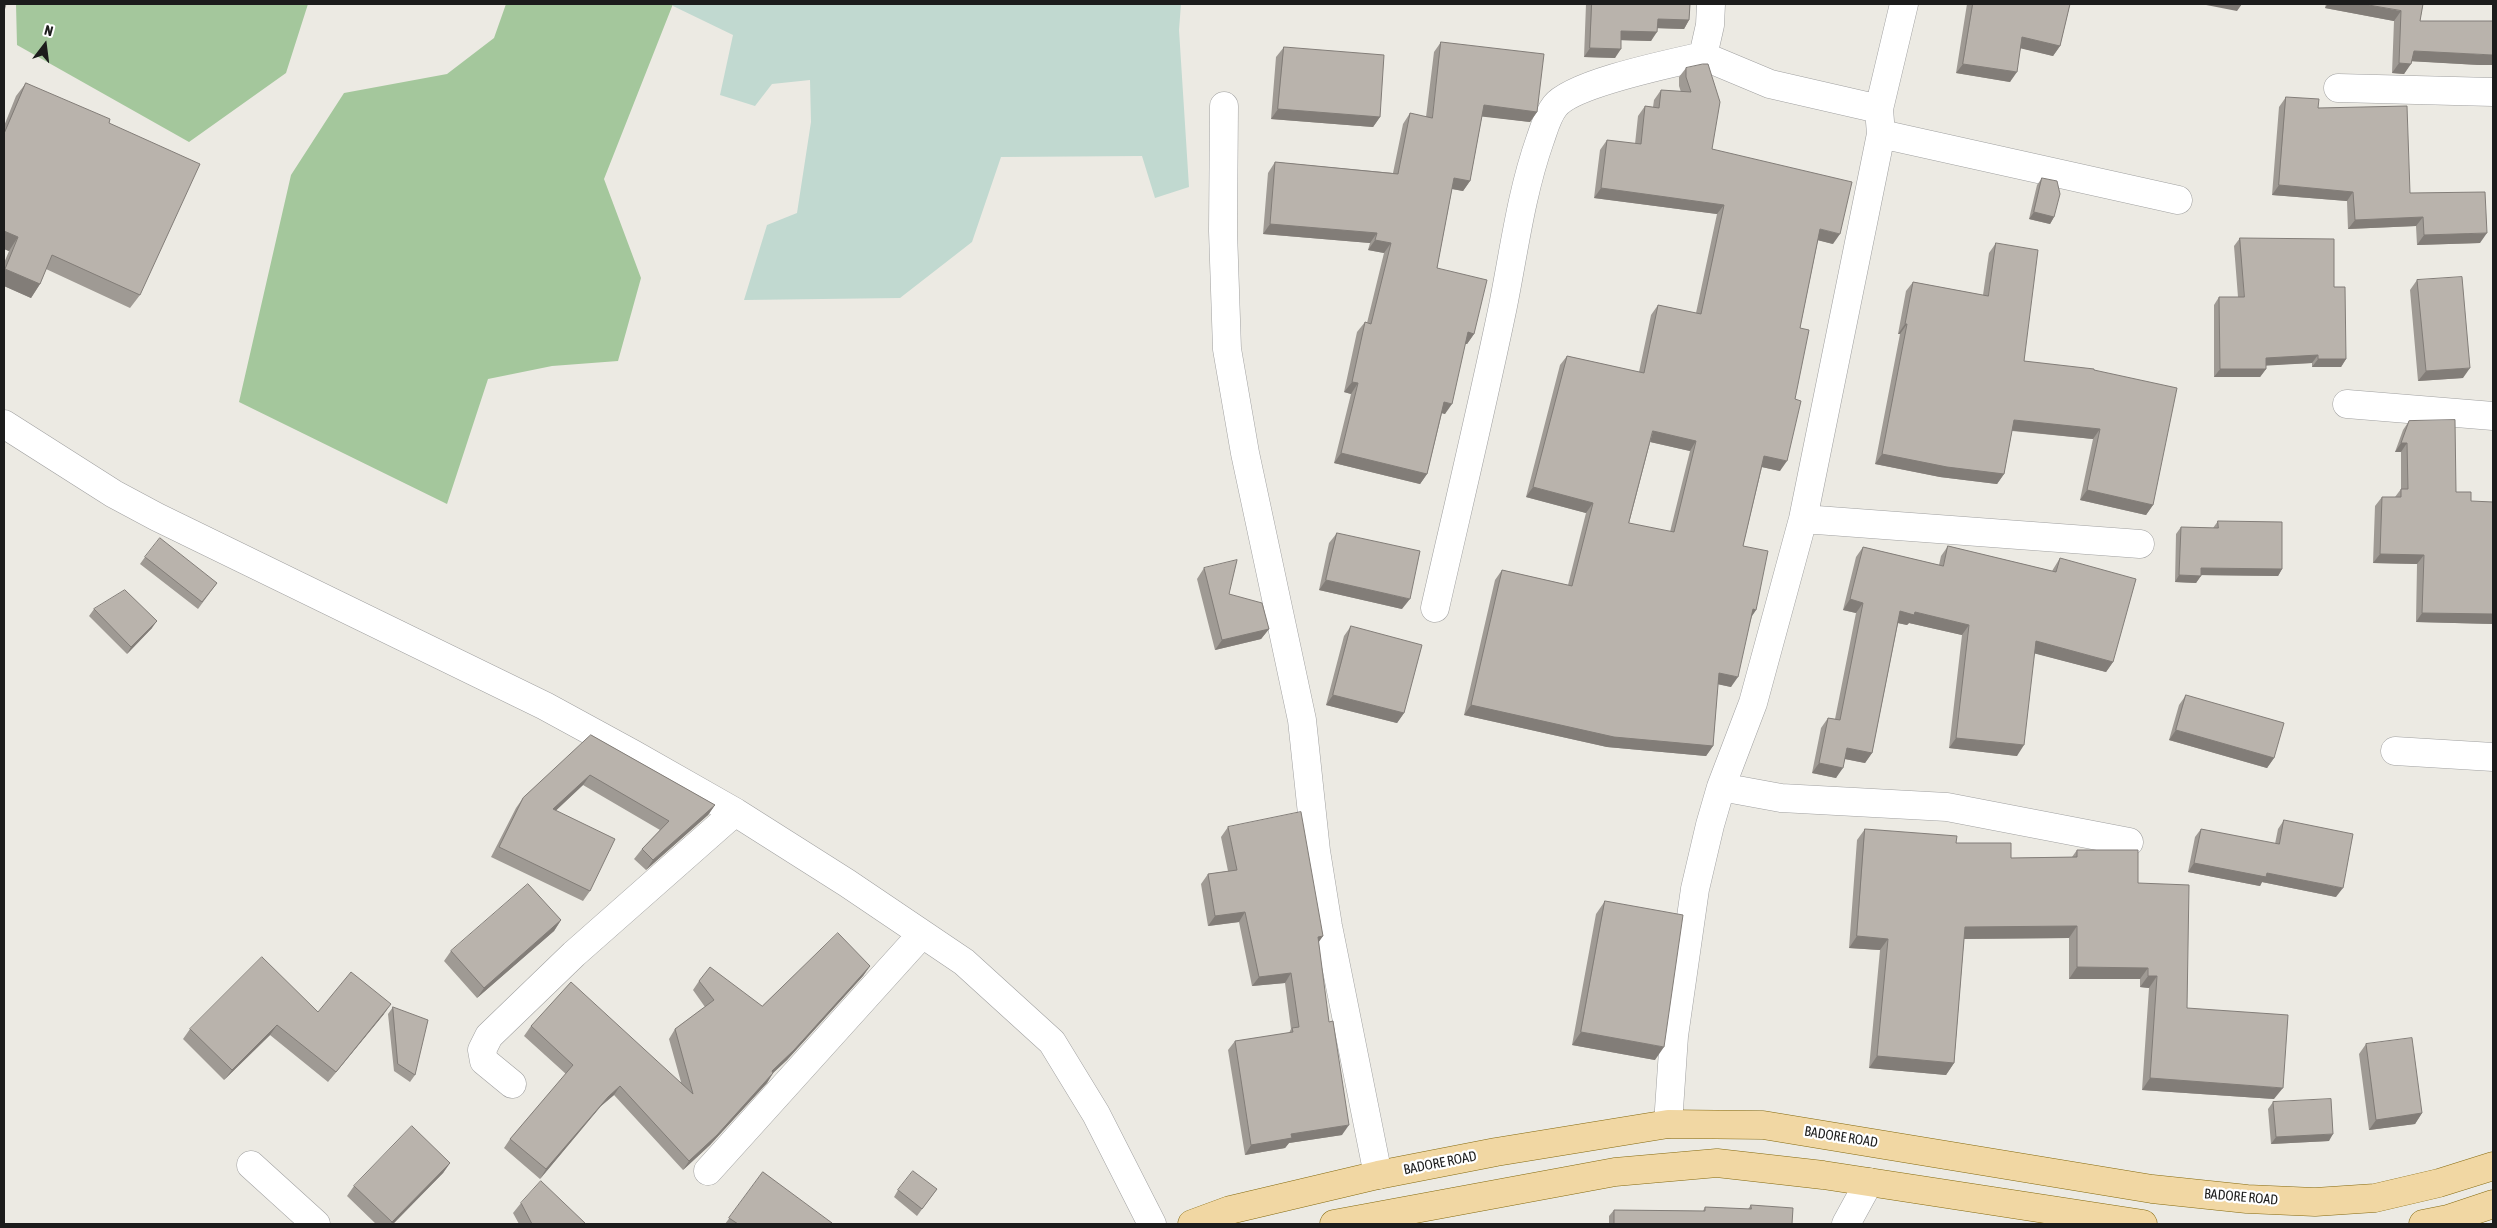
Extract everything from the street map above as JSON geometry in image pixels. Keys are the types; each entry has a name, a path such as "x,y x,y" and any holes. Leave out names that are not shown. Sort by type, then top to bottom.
{"main road":[{"name":"BADORE ROAD","path":"1192,1224 1230,1210 1378,1174 1496,1152 1668,1124 1763,1125 2152,1189 2247,1199 2315,1202 2375,1198 2439,1183 2493,1166"},
{"path":"1334,1224 1615,1172 1717,1163 1869,1182 2142,1224"},
{"path":"2423,1224 2448,1219 2493,1204"}],"street":[{"path":"1704,56 1710,25 1711,4"},
{"path":"1668,1124 1674,1036 1695,889 1721,787 1753,702 1802,519 1904,4"},
{"path":"1435,608 1503,306 1522,203 1533,158 1548,117 1556,105 1576,91 1631,73 1704,56 1770,84 1880,121 2178,200"},
{"path":"2338,88 2493,92"},
{"path":"1224,106 1223,240 1227,348 1246,453 1302,720 1316,851 1328,926 1378,1174"},
{"path":"2347,404 2493,416"},
{"path":"4,424 114,494 545,706 736,812 847,883 964,962 1052,1042 1096,1114 1152,1224"},
{"path":"1802,519 2140,544"},
{"path":"2396,751 2493,758"},
{"path":"1721,787 1781,798 1947,807 2129,842"},
{"path":"512,1084 484,1061 482,1050 489,1036 574,954 736,812"},
{"path":"708,1171 922,934"},
{"path":"252,1165 316,1224"},
{"path":"1846,1224 1869,1182"}],"green space":[{"path":"16,4 308,4 286,73 189,142 17,45"},
{"path":"506,4 673,4 604,179 641,278 618,361 552,366 488,379 447,504 239,402 291,175 344,93 447,74 494,38"},
{"path":"673,4 1181,4 1179,30 1189,187 1155,198 1142,156 1001,157 972,242 900,298 744,300 767,225 797,213 811,122 810,80 772,84 755,106 720,95 733,35 673,6"}],"building":[{"path":"1592,4 1690,4 1689,20 1658,19 1657,32 1621,31 1621,49 1590,48"},
{"path":"1973,4 2070,4 2060,46 2022,37 2017,72 1963,64"},
{"path":"2363,4 2423,4 2420,21 2493,21 2493,55 2414,51 2411,64 2399,63 2401,11"},
{"path":"1441,42 1544,54 1537,112 1484,105 1470,181 1454,178 1437,268 1487,280 1474,334 1468,332 1452,404 1444,402 1427,474 1341,453 1358,383 1352,382 1365,322 1371,324 1391,243 1375,240 1377,233 1270,224 1275,162 1398,174 1410,113 1432,118"},
{"path":"1284,47 1384,55 1380,117 1278,109"},
{"path":"1708,64 1720,102 1712,149 1852,182 1840,234 1820,229 1800,328 1809,330 1795,399 1801,401 1787,461 1764,456 1743,546 1768,551 1756,610 1753,609 1738,677 1719,673 1713,746 1614,737 1471,705 1502,570 1572,586 1593,503 1533,487 1567,356 1644,373 1658,305 1701,314 1724,205 1601,188 1607,140 1641,144 1645,106 1659,108 1661,90 1691,92 1686,77 1686,68","holes":["1653,431 1696,441 1674,532 1629,523"]},
{"path":"26,83 110,119 109,123 200,164 140,295 52,255 40,284 5,269 18,237 4,231 4,134"},
{"path":"2286,97 2319,99 2318,108 2407,106 2410,193 2485,192 2487,233 2424,235 2423,217 2355,220 2353,192 2279,185"},
{"path":"2042,178 2057,181 2060,194 2054,217 2034,212"},
{"path":"2240,238 2334,239 2334,287 2345,287 2346,359 2318,359 2318,355 2266,358 2266,369 2220,369 2219,297 2244,297"},
{"path":"1996,243 2038,250 2024,361 2094,369 2177,388 2153,505 2087,490 2100,429 2014,420 2004,474 1947,467 1882,454 1907,324 1905,324 1913,282 1988,296"},
{"path":"2462,277 2470,368 2426,371 2417,280"},
{"path":"2455,420 2456,492 2471,492 2471,501 2493,502 2493,614 2422,613 2424,555 2380,554 2382,497 2401,497 2401,489 2408,489 2407,443 2401,443 2409,421"},
{"path":"2218,521 2282,522 2282,569 2201,568 2201,576 2179,575 2181,527 2218,528"},
{"path":"1337,533 1420,551 1410,599 1326,580"},
{"path":"160,538 217,583 202,602 145,557"},
{"path":"1948,546 2056,572 2060,558 2136,579 2113,662 2036,641 2024,745 1956,738 1969,625 1915,612 1914,615 1900,611 1872,753 1847,748 1843,768 1819,763 1828,718 1840,720 1863,603 1850,599 1863,547 1943,566"},
{"path":"1237,560 1229,594 1262,603 1269,629 1222,640 1204,568"},
{"path":"125,590 157,621 131,647 94,609"},
{"path":"1351,626 1422,645 1404,713 1333,695"},
{"path":"2186,695 2284,723 2274,758 2176,730"},
{"path":"591,735 715,805 653,860 642,849 669,821 590,775 553,809 615,839 590,891 499,847 523,798"},
{"path":"1301,812 1323,936 1318,937 1329,1022 1333,1021 1349,1125 1291,1134 1292,1138 1251,1145 1235,1041 1293,1032 1292,1028 1299,1027 1291,973 1259,977 1245,912 1215,916 1208,874 1237,870 1228,827"},
{"path":"2284,820 2353,834 2343,888 2267,873 2266,877 2194,863 2201,829 2279,844"},
{"path":"1865,829 1957,836 1956,843 2011,843 2011,858 2077,857 2077,850 2138,850 2138,883 2189,885 2187,1008 2288,1015 2283,1088 2150,1078 2157,976 2148,976 2148,968 2077,967 2077,926 1965,927 1954,1063 1877,1056 1888,939 1857,936"},
{"path":"528,884 561,920 484,988 451,951"},
{"path":"1605,901 1683,915 1664,1047 1581,1032"},
{"path":"838,933 870,966 794,1050 772,1071 773,1073 717,1135 689,1161 620,1086 608,1097 546,1169 510,1139 573,1065 531,1026 571,982 693,1094 675,1029 714,1000 699,981 710,967 762,1006"},
{"path":"262,957 318,1012 351,972 391,1004 336,1072 277,1025 232,1070 190,1029"},
{"path":"393,1007 428,1020 415,1075 398,1064"},
{"path":"2412,1038 2422,1113 2376,1120 2366,1044"},
{"path":"2331,1099 2333,1134 2276,1137 2273,1102"},
{"path":"412,1126 450,1163 392,1222 354,1186"},
{"path":"913,1171 937,1189 922,1209 898,1190"},
{"path":"763,1172 832,1223 738,1224 729,1218"},
{"path":"541,1181 586,1224 532,1224 521,1203"},
{"path":"1751,1205 1793,1208 1792,1224 1614,1224 1614,1210 1705,1211 1705,1207 1751,1209"}]}
